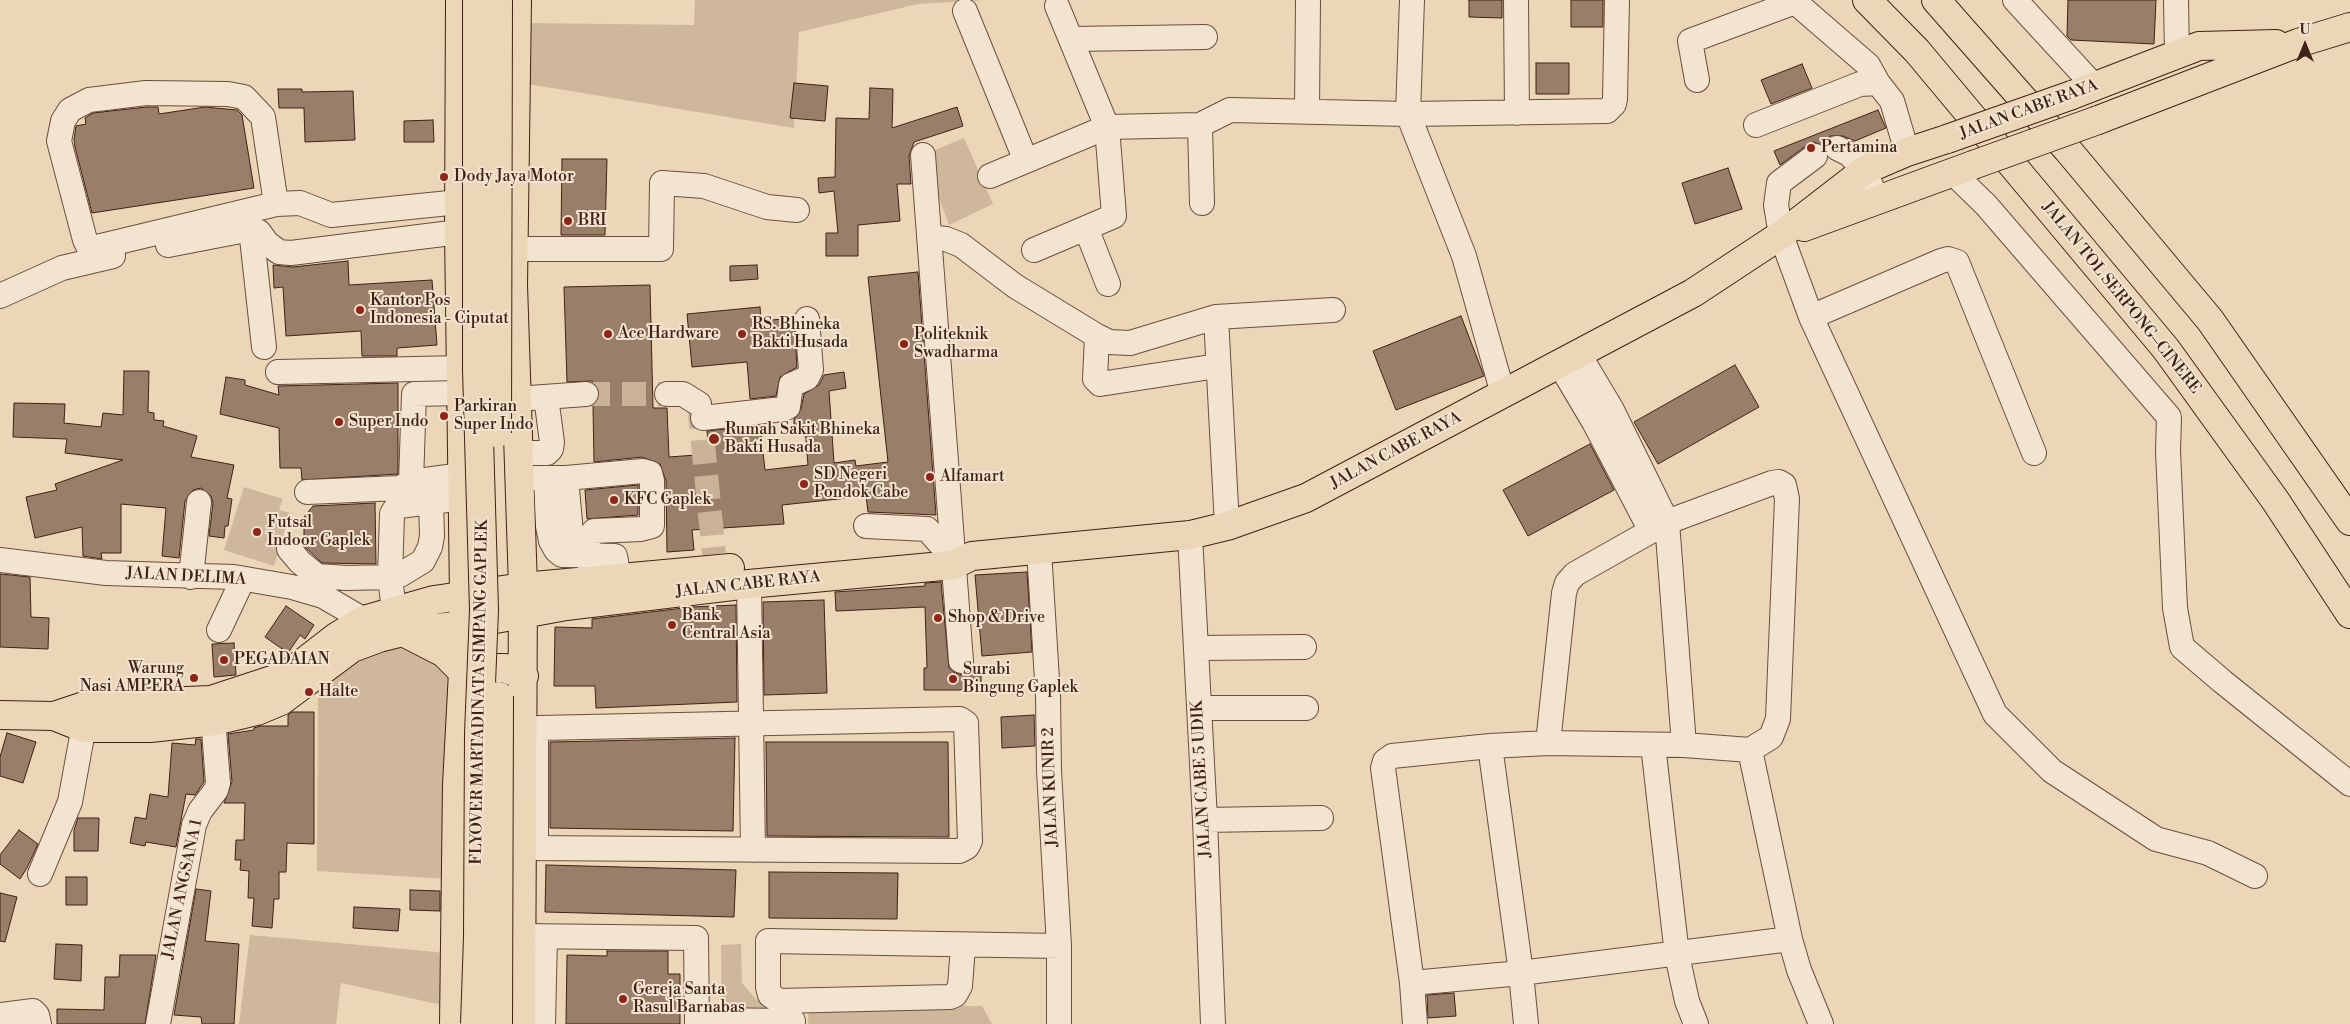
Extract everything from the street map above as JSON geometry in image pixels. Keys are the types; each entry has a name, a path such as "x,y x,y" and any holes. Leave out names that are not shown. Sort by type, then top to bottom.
{"main road":[{"path":"454,1024 457,784 463,672 464,595 459,232 460,0"},
{"name":"FLYOVER MARTADINATA SIMPANG GAPLEK","path":"475,1024 478,937 479,734 484,610 477,369 477,0"},
{"name":"FLYOVER MARTADINATA SIMPANG GAPLEK","path":"498,0 497,454 503,583 498,728 498,1024"},
{"path":"517,0 514,249 517,398 538,472 521,535 533,936 522,1024"},
{"name":"JALAN TOL SERPONG–CINERE","path":"1867,0 1916,50 2166,349 2275,500 2350,614"},
{"path":"1936,0 1957,21 2067,149 2210,320 2350,521"},
{"name":"JALAN CABE RAYA","path":"1781,235 2098,120 2298,43 2350,27"},
{"name":"JALAN CABE RAYA","path":"399,621 464,595 523,586 585,564 619,578 955,554 1039,550 1190,535 1227,526 1306,498 1693,293 1781,235 1865,170 1907,152 2084,91 2199,46 2298,43"},
{"path":"463,534 479,544 490,547 505,547 521,535"},
{"name":"JALAN CABE RAYA","path":"399,621 463,625 566,606 717,570 749,584 955,554"},
{"path":"0,715 85,717 150,728 213,711 287,675 336,637 364,620 399,621 444,652 463,672"},
{"path":"213,711 257,711 281,701 352,648 379,638 399,621"},
{"path":"463,672 504,668 524,676"}],"street":[{"path":"1307,110 1308,0"},
{"path":"1412,0 1408,114 1464,256 1503,394"},
{"path":"1516,0 1517,113"},
{"path":"990,176 1106,127 1200,125 1230,110 1307,110 1408,114 1601,112 1610,108 1615,99 1617,0"},
{"path":"2014,0 2084,91"},
{"path":"2176,0 2177,55"},
{"path":"1697,80 1690,42 1795,2 1868,66 1892,101 1907,152"},
{"path":"1034,250 1114,216 1106,127 1057,6"},
{"path":"965,11 1026,161"},
{"path":"1071,39 1205,36"},
{"path":"1756,125 1860,84 1878,83"},
{"path":"276,204 263,117 244,97 228,94 146,94 89,100 70,110 63,121 60,141 88,246 93,248 276,204 300,203 331,215 459,202"},
{"path":"1200,125 1202,203"},
{"path":"1837,148 1849,154 1865,170 1877,201"},
{"path":"923,155 955,554 961,661"},
{"path":"1815,156 1779,184 1776,205 1781,235 1811,317 1995,714 2052,771 2156,839 2208,853 2255,876"},
{"path":"1962,168 1986,205 2169,417 2168,452 2175,608 2182,647 2350,784"},
{"path":"514,249 661,249 662,183 704,186 767,207 797,210"},
{"path":"1086,228 1108,284"},
{"path":"251,229 264,347"},
{"path":"0,296 81,262 251,229 259,232 267,243 279,252 291,253 459,232"},
{"path":"929,237 961,245 1022,290 1109,342 1130,343 1216,317 1333,310"},
{"path":"1811,317 1942,261 1948,259 1957,262 2034,453"},
{"path":"1216,317 1217,366 1227,526"},
{"path":"667,394 683,394 701,411 783,410 788,407 791,385 807,378 811,370 807,319"},
{"path":"1097,336 1095,379 1100,384 1217,366"},
{"path":"1569,358 1612,410 1659,526 1684,745"},
{"path":"278,372 461,381"},
{"path":"399,621 390,577 392,514 404,492 414,394 461,381"},
{"path":"517,398 586,394"},
{"path":"538,472 547,453 551,449 552,442 546,397"},
{"path":"538,472 643,471 650,473 652,481 652,526 641,529 594,531 588,539 585,564"},
{"path":"538,472 585,564"},
{"path":"1415,1024 1412,982 1383,768 1385,761 1392,756 1490,746 1548,744 1684,745 1750,750 1771,737 1778,718 1787,499 1784,485 1779,482 1772,483 1659,526 1575,574 1566,584 1548,744"},
{"path":"404,492 431,501 463,487"},
{"path":"307,492 404,492 463,487"},
{"path":"289,549 300,562 317,576 347,578 400,575 423,561 430,547 432,536 431,501"},
{"path":"191,577 199,502"},
{"path":"866,526 927,529 955,554"},
{"name":"JALAN CABE 5 UDIK","path":"1190,535 1205,820 1213,1024"},
{"name":"JALAN KUNIR 2","path":"1039,550 1048,696 1049,771 1059,946 1058,1024"},
{"name":"JALAN DELIMA","path":"0,560 106,573 243,579 312,592 337,602 364,620"},
{"path":"219,630 243,579"},
{"path":"749,584 753,850"},
{"path":"1196,648 1304,647"},
{"path":"1199,708 1306,708"},
{"name":"JALAN ANGSANA 1","path":"158,1024 194,825 200,811 216,790 218,783 213,711"},
{"path":"40,874 70,802 85,717"},
{"path":"960,719 966,723 968,731 970,841 967,847 959,851 529,848 536,731 538,728 752,725 960,719"},
{"path":"1653,745 1677,955 1687,1001 1696,1024"},
{"path":"1490,746 1521,973 1526,1024"},
{"path":"1750,750 1790,939 1799,970 1821,1024"},
{"path":"1205,820 1321,818"},
{"path":"542,1024 533,936 696,938 698,1022 793,1015 950,997 956,995 960,986 963,946"},
{"path":"1412,982 1521,973 1677,955 1790,939"},
{"path":"793,1015 770,995 768,986 768,941 963,946 1059,946"},
{"path":"0,1015 33,1011 37,1015 39,1024"}],"shaded area":[{"path":"695,0 986,0 918,4 799,32 794,128 528,84 524,23 694,25"},
{"path":"964,138 993,204 949,225 923,155"},
{"name":"Futsal Indoor Gaplek","path":"244,487 283,499 279,510 290,513 274,566 224,550"},
{"path":"410,645 453,677 448,879 317,871 318,691 363,652"},
{"path":"250,935 447,953 447,1006 341,983 336,1024 239,1024"},
{"path":"741,944 742,983 761,1005 790,1009 722,1024 721,945"},
{"path":"982,1006 992,1024 808,1024 809,1007"}],"building":[{"path":"1469,0 1502,0 1502,18 1469,17"},
{"path":"1571,0 1603,0 1603,27 1571,27"},
{"path":"2068,0 2156,0 2154,44 2071,40 2067,36"},
{"path":"1536,63 1569,63 1569,94 1536,94"},
{"path":"1802,64 1812,88 1771,104 1761,80"},
{"path":"794,83 828,86 825,121 790,118"},
{"path":"870,88 893,89 892,128 957,107 963,126 914,142 909,156 911,184 897,184 900,221 858,225 858,256 826,256 826,233 838,233 834,191 819,193 818,178 835,177 836,118 869,119"},
{"path":"278,89 302,89 302,92 353,91 355,140 305,142 304,108 279,108"},
{"path":"158,107 159,114 205,107 237,110 242,115 254,188 92,213 75,147 76,126 86,124 85,118 93,113"},
{"path":"1878,110 1886,128 1855,141 1843,136 1830,136 1824,146 1814,142 1807,145 1780,165 1774,151"},
{"path":"433,120 434,142 404,142 404,121"},
{"path":"562,159 607,159 605,235 561,235"},
{"path":"1728,168 1742,209 1695,224 1682,183"},
{"name":"Kantor Pos Indonesia - Ciputat","path":"348,261 349,285 432,280 437,345 397,348 397,356 362,356 361,331 286,336 283,287 274,288 273,265 293,267"},
{"path":"757,265 758,279 730,281 730,266"},
{"path":"918,272 936,515 868,512 866,496 782,505 784,524 692,530 694,550 667,552 666,481 660,464 642,457 594,462 593,406 598,400 600,393 592,381 567,382 564,287 650,285 653,408 667,408 669,457 709,454 707,431 760,425 765,470 808,465 805,427 794,427 794,419 801,409 804,394 819,385 824,375 844,372 846,388 829,391 834,463 855,460 856,466 888,462 868,277"},
{"name":"RS. Bhineka Bakti Husada","path":"760,307 761,321 794,318 797,367 780,377 776,396 750,399 747,362 692,367 687,314"},
{"path":"1461,316 1484,376 1396,410 1373,351"},
{"path":"1735,365 1759,407 1658,464 1634,422"},
{"path":"124,371 149,371 148,412 154,413 154,420 164,421 163,426 197,436 191,457 234,465 227,498 232,499 228,526 225,526 224,538 209,536 213,503 211,496 201,488 193,490 185,501 179,558 162,556 166,508 121,504 121,553 101,553 102,559 83,556 82,527 35,538 26,497 57,490 55,484 123,460 65,453 67,439 13,437 14,403 65,404 64,423 101,427 103,413 123,415"},
{"name":"Super Indo","path":"226,377 245,380 245,385 279,395 278,386 398,383 398,474 302,480 301,468 280,468 279,428 220,414"},
{"path":"1590,444 1614,490 1528,536 1503,490"},
{"path":"638,485 638,515 587,519 585,490"},
{"path":"375,503 376,564 322,563 304,546 304,517 313,506"},
{"path":"1027,572 1032,652 982,656 975,575"},
{"path":"0,574 30,577 31,617 49,618 48,649 0,647"},
{"path":"941,582 949,668 955,673 962,675 968,673 973,668 981,667 981,690 924,690 924,668 927,668 925,607 836,611 835,592 925,586 925,583"},
{"path":"824,600 827,693 764,695 763,602"},
{"path":"736,605 737,702 596,708 595,686 554,686 555,627 592,628 592,619 692,607"},
{"path":"286,606 314,625 305,639 300,635 288,653 265,637"},
{"name":"PEGADAIAN","path":"234,643 236,675 214,677 212,644"},
{"path":"292,712 314,712 314,844 287,843 286,872 279,872 279,899 274,899 272,928 252,926 254,898 248,898 249,871 240,870 241,860 235,860 236,840 244,840 245,803 224,803 232,782 228,734 254,730 254,728 260,726 288,726 288,715"},
{"path":"1034,715 1035,746 1002,748 1001,717"},
{"path":"7,733 36,742 23,783 0,776 0,757"},
{"path":"735,738 733,831 550,828 550,742"},
{"path":"196,739 201,739 204,782 195,795 186,794 176,847 146,842 145,846 130,843 135,817 146,819 150,794 168,797 172,743 195,745"},
{"path":"766,742 948,742 949,837 767,836"},
{"path":"78,818 99,818 98,851 74,851 74,830"},
{"path":"19,830 38,844 20,879 0,864 0,855"},
{"path":"546,865 736,870 734,917 545,912"},
{"path":"769,872 898,873 897,919 769,918"},
{"path":"66,877 87,877 87,905 66,905"},
{"path":"196,889 211,891 205,941 239,944 234,1024 202,1024 201,1017 174,1015"},
{"path":"410,890 440,891 440,911 410,910"},
{"path":"0,893 17,897 5,942 0,941"},
{"path":"354,907 400,909 398,931 353,928"},
{"path":"56,944 82,945 81,981 54,979"},
{"name":"Gereja Santa Rasul Barnabas","path":"607,951 668,951 668,974 680,974 680,1024 566,1024 567,955 607,956"},
{"path":"120,955 156,955 145,1024 57,1024 57,1009 104,1010 105,977 119,977"},
{"path":"1454,993 1456,1016 1428,1018 1427,995"}],"tunnel":[{"path":"586,394 667,394"},
{"path":"699,404 714,554"}],"place":[{"name":"Pertamina","path":"1811,148"},
{"name":"Dody Jaya Motor","path":"444,177"},
{"name":"BRI","path":"568,221"},
{"name":"Kantor Pos Indonesia - Ciputat","path":"360,310"},
{"name":"Ace Hardware","path":"608,334"},
{"name":"RS. Bhineka Bakti Husada","path":"742,334"},
{"name":"Politeknik Swadharma","path":"904,344"},
{"name":"Parkiran Super Indo","path":"444,416"},
{"name":"Super Indo","path":"339,422"},
{"name":"Rumah Sakit Bhineka Bakti Husada","path":"714,439"},
{"name":"Alfamart","path":"930,477"},
{"name":"SD Negeri Pondok Cabe","path":"804,484"},
{"name":"KFC Gaplek","path":"614,500"},
{"name":"Futsal Indoor Gaplek","path":"257,532"},
{"name":"Shop & Drive","path":"938,618"},
{"name":"Bank Central Asia","path":"672,625"},
{"name":"PEGADAIAN","path":"224,660"},
{"name":"Warung Nasi AMPERA","path":"194,678"},
{"name":"Surabi Bingung Gaplek","path":"953,679"},
{"name":"Halte","path":"309,692"},
{"name":"Gereja Santa Rasul Barnabas","path":"623,999"}]}
